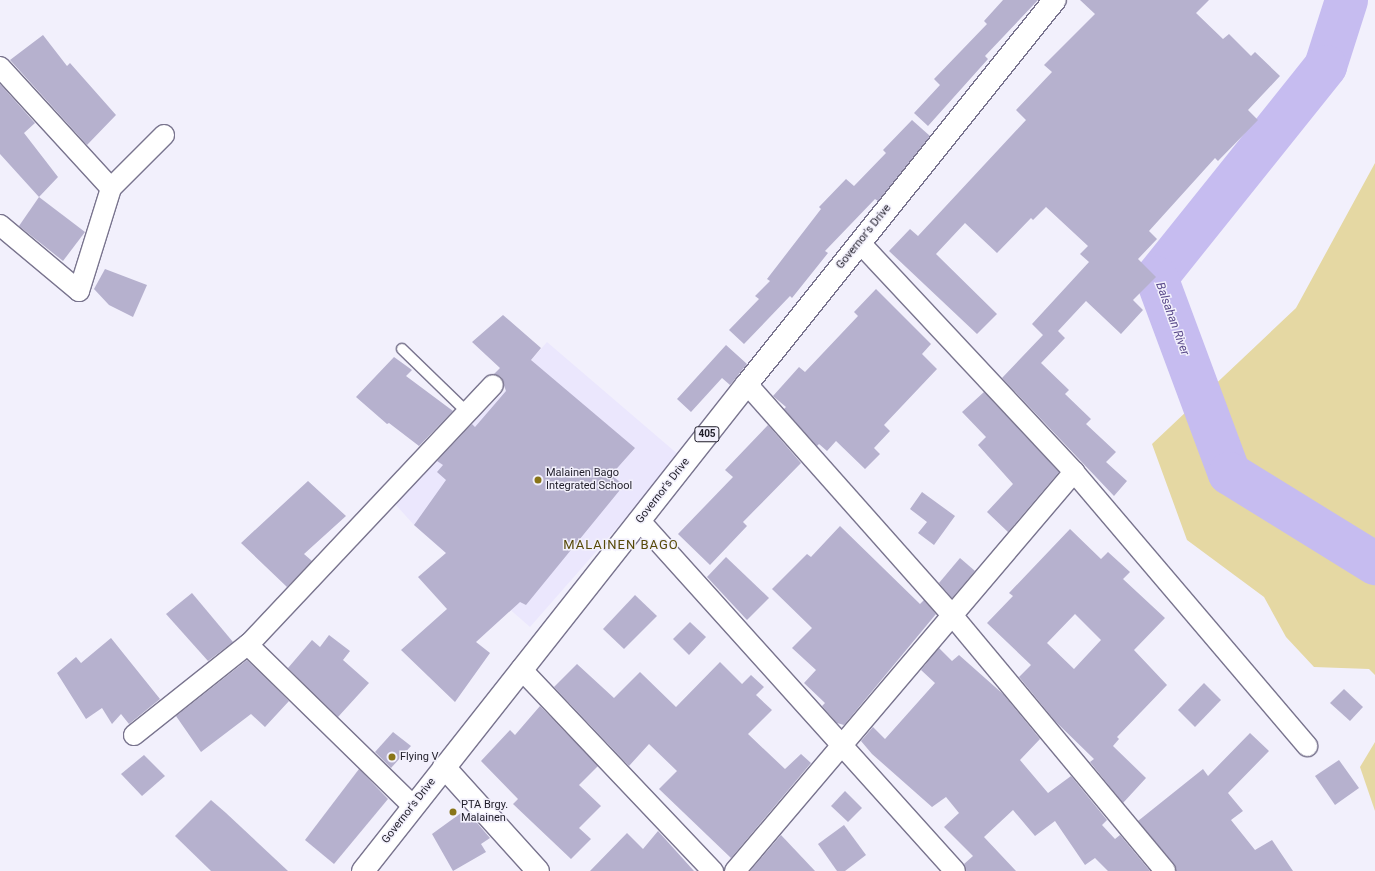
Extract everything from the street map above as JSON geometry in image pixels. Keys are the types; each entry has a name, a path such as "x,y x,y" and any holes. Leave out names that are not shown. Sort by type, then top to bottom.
{"main road":[{"name":"Governor's Drive","path":"362,871 521,668 1055,0"},
{"path":"444,767 538,871"}],"street":[{"path":"0,67 111,188"},
{"path":"0,224 80,291 111,188 164,135"},
{"path":"860,243 1074,472 1307,746"},
{"path":"747,384 952,615 1165,871"},
{"path":"134,735 251,642 494,385"},
{"path":"735,871 1074,472"},
{"path":"639,520 955,871"},
{"path":"251,642 248,644 413,806"},
{"path":"521,668 713,871"}],"lane":[{"path":"402,349 467,412"}],"shaded area":[{"path":"1375,163 1375,675 1369,669 1314,667 1286,637 1264,597 1187,540 1152,444 1296,308"},
{"name":"Malainen Bago Integrated School","path":"547,342 680,456 530,627 414,525 395,504 505,390"},
{"path":"1375,742 1375,811 1360,767"}],"building":[{"path":"1003,0 1038,0 985,56 988,59 928,126 914,113 940,85 934,79 987,24 984,21"},
{"path":"1080,0 1209,0 1196,13 1223,39 1229,34 1251,56 1255,52 1280,76 1248,110 1258,120 1218,161 1215,158 1149,231 1157,239 1138,259 1156,277 1133,300 1143,310 1121,334 1086,301 1058,331 1065,338 1041,363 1069,390 1065,394 1091,419 1086,424 1116,452 1106,462 1127,481 1114,496 1002,378 1043,335 1032,324 1089,262 1080,254 1088,246 1046,207 1033,220 1031,218 997,253 965,223 936,254 997,314 977,334 889,251 910,229 918,236 1026,120 1016,110 1052,72 1044,65 1095,14"},
{"path":"43,35 67,66 70,63 116,115 87,145 10,60"},
{"path":"0,84 35,123 24,133 58,177 39,197 0,154"},
{"path":"912,120 930,136 878,201 875,199 825,251 828,253 792,298 790,296 744,344 729,330 759,299 755,296 770,281 767,279 821,209 819,207 846,179 854,186 886,153 883,150"},
{"path":"39,197 85,232 63,261 19,226"},
{"path":"105,269 147,285 133,317 109,305 94,289"},
{"path":"876,289 931,344 922,354 937,369 884,425 890,431 874,448 880,454 865,469 836,441 827,451 819,444 817,446 784,409 786,407 773,396 799,367 805,372 858,316 854,312"},
{"name":"Malainen Bago Integrated School","path":"503,315 541,348 531,360 635,448 611,475 624,485 526,605 520,602 476,642 490,653 455,702 401,650 447,609 418,577 446,553 414,525 446,480 437,472 443,465 437,461 472,424 475,427 506,391 501,377 494,374 500,368 472,342"},
{"path":"726,345 747,364 730,385 722,378 691,412 677,399"},
{"path":"394,357 412,370 406,376 453,411 419,446 389,423 387,424 356,397"},
{"path":"984,392 1059,472 1008,532 987,512 1013,484 978,445 986,437 962,412"},
{"path":"768,425 801,463 743,522 747,526 710,565 678,534 733,477 725,470"},
{"path":"308,481 346,516 304,554 312,561 287,587 241,543"},
{"path":"922,492 955,516 934,545 918,533 927,522 910,509"},
{"path":"840,526 920,604 924,600 936,614 844,725 837,723 822,706 825,703 804,683 816,670 792,648 812,628 772,589 807,554 811,557"},
{"path":"1070,529 1101,559 1108,552 1130,572 1123,579 1165,618 1134,650 1167,685 1117,737 1119,739 1113,746 1146,778 1123,803 1090,762 1094,759 1056,722 1019,677 1031,665 987,623 1013,596 1009,593","holes":["1075,614 1101,640 1074,669 1047,643"]},
{"path":"726,557 769,598 747,620 707,577"},
{"path":"960,558 975,571 952,598 939,583"},
{"path":"192,593 233,642 208,661 166,614"},
{"path":"635,595 657,616 624,649 603,629"},
{"path":"690,622 706,637 689,655 673,639"},
{"path":"329,635 350,651 343,660 369,683 338,717 288,668 312,640 320,647"},
{"path":"111,638 160,699 129,724 121,714 112,724 102,708 86,719 57,673 76,657 81,663"},
{"path":"939,648 952,661 959,655 1003,694 1040,739 1020,760 1048,793 1071,776 1107,820 1102,825 1115,839 1120,835 1150,871 1108,871 1095,858 1085,865 1055,821 1035,836 1013,810 984,837 1016,871 966,871 964,864 973,856 944,827 959,813 946,797 932,807 872,754 861,741 873,727 885,739 935,683 921,670"},
{"path":"247,660 289,701 265,727 251,714 201,752 176,716"},
{"path":"720,662 742,684 751,675 764,687 756,695 772,710 748,734 785,769 801,754 811,763 731,858 659,789 677,771 649,744 629,766 554,687 577,664 614,698 640,672 676,707"},
{"path":"1204,683 1221,700 1195,727 1178,710"},
{"path":"1344,689 1363,707 1350,721 1330,703"},
{"path":"540,706 598,766 579,785 601,806 579,828 591,839 571,859 513,804 518,799 481,761 510,730 515,735"},
{"path":"393,732 411,746 391,768 375,752"},
{"path":"1250,733 1269,751 1228,793 1243,811 1231,820 1255,850 1272,840 1293,871 1176,871 1174,864 1138,821 1203,769 1208,776"},
{"path":"144,755 165,776 142,796 121,774"},
{"path":"1339,760 1359,788 1335,805 1315,776"},
{"path":"359,769 388,799 334,864 305,840"},
{"path":"845,791 862,808 848,822 831,806"},
{"path":"211,800 288,871 211,871 175,836"},
{"path":"461,813 467,821 472,817 490,838 481,844 486,852 453,871 432,834"},
{"path":"844,825 866,855 845,871 837,871 818,844"},
{"path":"658,831 694,871 590,871 627,833 643,849"},
{"path":"781,835 815,871 750,871"}],"waterway":[{"name":"Balsahan River","path":"1346,0 1325,66 1156,277 1229,473 1375,563"}],"place":[{"name":"Malainen Bago Integrated School","path":"538,480"},
{"name":"Flying V","path":"392,757"},
{"name":"PTA Brgy. Malainen","path":"453,812"}],"district":[{"name":"MALAINEN BAGO","path":"621,545"}]}
